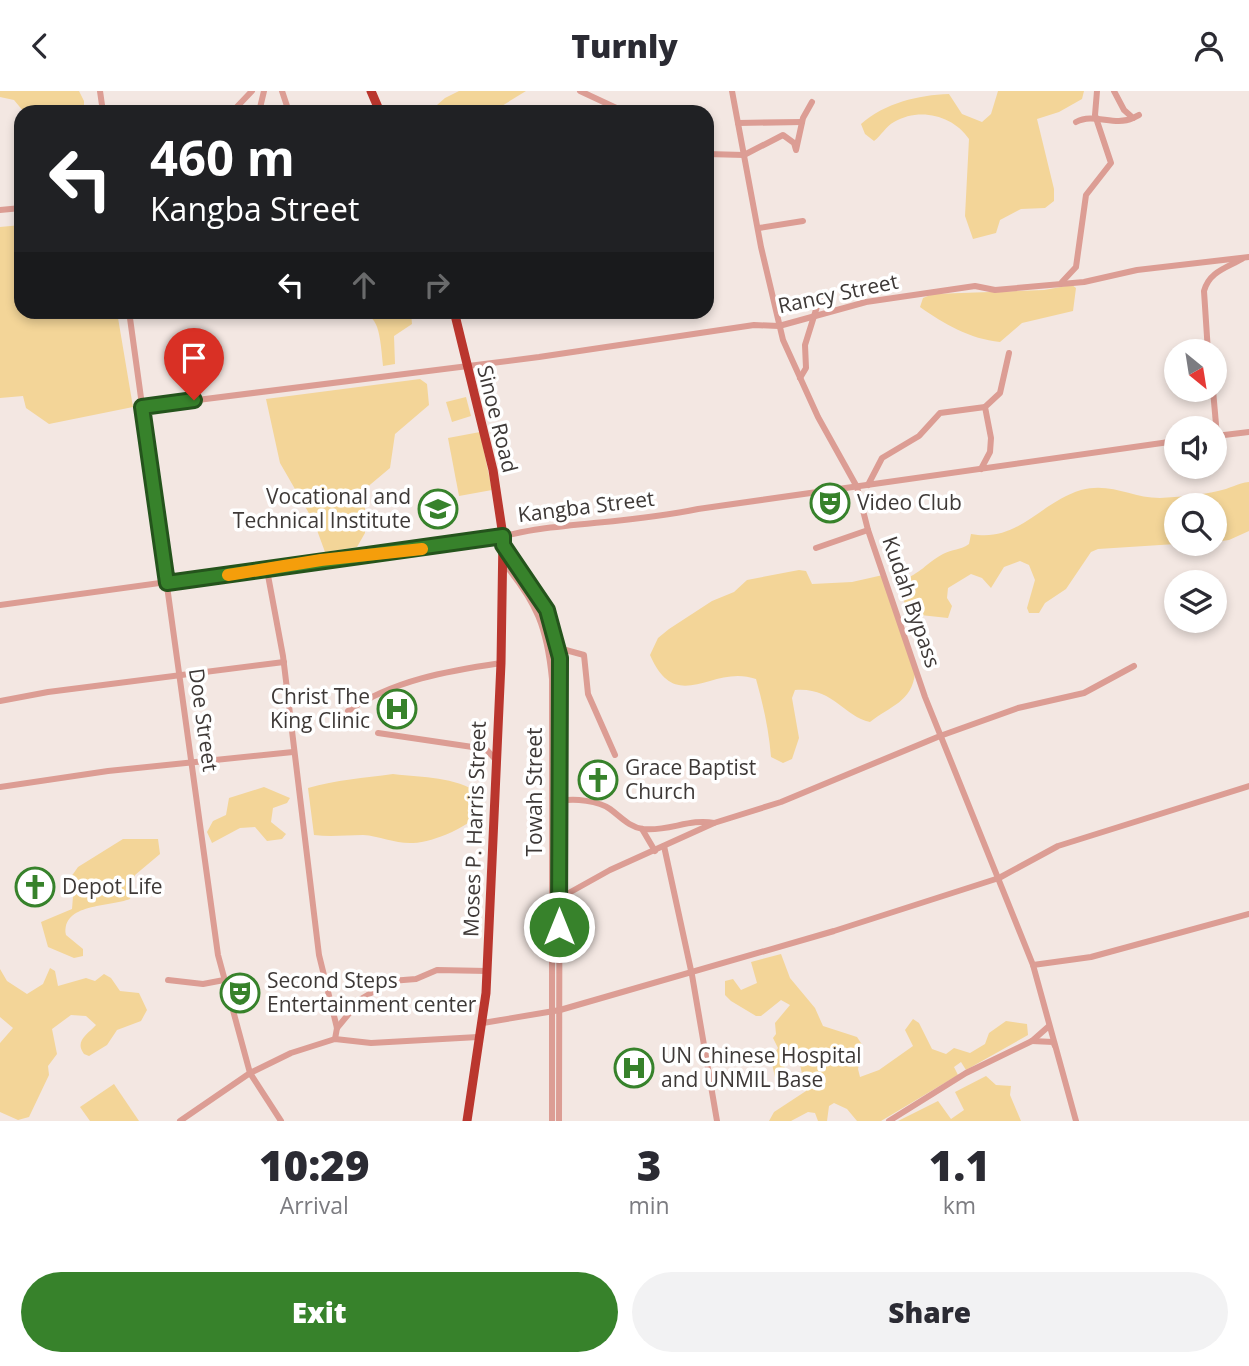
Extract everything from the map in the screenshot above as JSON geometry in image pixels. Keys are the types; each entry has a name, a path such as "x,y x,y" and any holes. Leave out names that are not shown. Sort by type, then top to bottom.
{"highway":[{"name":"Sinoe Road","path":"456,319 493,470 503,541"},
{"name":"Moses P. Harris Street","path":"467,1121 478,1037 483,1023 487,971 501,663 503,541"}],"street":[{"path":"239,105 252,91"},
{"path":"580,91 610,105"},
{"name":"Kudah Bypass","path":"732,91 779,326 800,379 857,487 868,530 940,736 1032,965 1076,1121"},
{"path":"1062,282 1076,267 1086,195 1111,163 1094,109 1097,91"},
{"path":"1076,122 1086,117 1120,121 1136,116 1124,110 1114,91"},
{"path":"714,154 744,155 783,135 794,143 796,150 802,123 812,102"},
{"path":"738,123 802,123"},
{"path":"759,228 803,221"},
{"path":"1207,339 1203,291 1206,282 1209,276 1247,257"},
{"name":"Rancy Street","path":"142,407 465,364 539,357 754,325 779,326 866,302 975,286 995,289 1084,282 1137,270 1247,257"},
{"path":"800,379 806,368 805,345 820,297"},
{"name":"Doe Street","path":"130,319 191,763 224,980 250,1073 281,1121"},
{"path":"868,485 882,458 919,436 940,413 985,407 1000,393 1009,353"},
{"path":"981,469 990,452 991,438 985,407"},
{"path":"1227,435 1249,432"},
{"name":"Kangba Street","path":"0,605 267,570 321,560 503,541 587,523 652,519 698,509 1164,443"},
{"path":"816,548 868,530"},
{"name":"Towah Street","path":"503,541 540,598 556,640 561,676 559,1121"},
{"name":"Towah Street","path":"502,561 538,613 545,627 551,659 552,1121"},
{"path":"267,570 284,662 319,955 337,1028 335,1039"},
{"path":"562,649 584,655 588,694 615,755"},
{"path":"0,701 180,674 284,662"},
{"path":"348,711 371,696 433,673 501,663"},
{"path":"558,899 610,870 714,823 781,802 940,736 1018,708 1084,693 1134,666"},
{"path":"378,733 486,749 495,759"},
{"path":"0,787 293,752"},
{"path":"483,1023 552,1012 691,975 999,878 1058,846 1249,786"},
{"path":"561,801 569,799 603,805 622,820 642,829 667,829 701,820 714,823"},
{"path":"642,829 655,851"},
{"path":"664,846 717,1121"},
{"path":"1032,965 1091,957 1249,913"},
{"path":"337,1028 360,999 391,981 416,979 437,970 487,971"},
{"path":"168,980 202,984 224,980"},
{"path":"889,1121 966,1073 1031,1041 1049,1026"},
{"path":"180,1121 250,1073 291,1053 335,1039 370,1043 478,1037"},
{"path":"1031,1041 1053,1042 1059,1054"}],"shaded area":[{"path":"0,91 79,91 84,105 18,105 14,100 0,97"},
{"path":"459,91 526,91 503,105 437,105"},
{"path":"998,91 1084,91 1082,99 1059,112 1037,119 1054,189 1054,201 1045,208 1021,209 1000,220 996,233 973,239 965,216 969,139 962,131 945,119 924,114 914,115 891,124 874,141 865,134 861,124 902,101 949,94 962,114 982,122 991,114"},
{"path":"14,226 14,319 118,319 133,407 49,424 26,408 23,396 0,398 0,227"},
{"path":"1072,285 1076,288 1073,311 1022,323 1000,342 978,338 958,330 920,307 923,298 933,294 1044,290"},
{"path":"372,319 412,319 412,324 394,336 395,364 383,366 375,322"},
{"path":"420,379 427,384 429,405 395,434 390,468 365,489 365,533 357,547 325,552 314,522 280,463 266,399"},
{"path":"466,397 471,416 452,422 446,402"},
{"path":"480,432 492,490 459,496 448,438"},
{"path":"1249,482 1249,531 1227,540 1227,493 1206,493"},
{"path":"1112,489 1164,498 1164,545 1098,549 1091,552 1066,589 1045,603 1039,613 1029,613 1027,608 1035,580 1029,565 1020,561 1004,567 991,588 982,578 971,574 948,588 947,598 952,606 948,618 911,614 898,591 901,580 914,575 937,557 969,544 971,534 1002,533 1081,490"},
{"path":"806,571 812,584 852,582 883,575 915,673 910,691 905,697 870,722 819,693 795,690 792,698 799,738 792,759 783,763 771,757 756,679 725,677 684,686 672,683 661,673 650,655 658,638 669,629 712,601 734,592 747,580"},
{"path":"393,774 460,784 481,794 485,808 462,827 422,842 400,842 363,835 314,835 308,788"},
{"path":"264,787 290,798 287,803 273,808 271,822 286,834 282,839 267,841 255,827 240,828 212,843 207,832 213,821 226,815 229,798"},
{"path":"123,839 158,839 160,854 135,875 130,899 89,908 71,917 66,925 66,935 83,949 83,956 74,958 48,947 41,922 72,909 74,884 71,877 78,867"},
{"path":"781,954 790,978 815,1008 823,1026 857,1037 863,1046 858,1069 860,1077 879,1070 913,1046 905,1030 913,1019 919,1023 932,1049 946,1054 954,1048 970,1053 985,1044 989,1033 1006,1021 1027,1024 1028,1035 966,1070 961,1062 954,1067 958,1075 881,1121 857,1121 847,1109 834,1103 829,1106 827,1121 818,1121 815,1113 808,1112 791,1121 769,1121 774,1112 806,1091 798,1056 789,1054 784,1060 785,1074 781,1083 776,1082 771,1059 778,1048 773,1038 776,1034 775,1023 790,1005 781,1000 761,1016 756,1016 725,995 725,981 733,979 741,990 757,983 751,962"},
{"path":"50,968 55,971 58,986 86,978 95,981 104,974 111,978 120,991 139,993 147,1010 141,1021 117,1030 107,1045 89,1056 81,1049 81,1041 96,1025 86,1016 71,1015 52,1029 57,1054 48,1066 49,1075 29,1117 18,1120 0,1112 0,1043 13,1028 0,1017 0,969 7,981 27,994 43,984"},
{"path":"986,1076 996,1085 1011,1086 1010,1095 1021,1121 898,1121 938,1101 951,1119 964,1110 955,1092"},
{"path":"114,1084 139,1121 90,1121 80,1107"}],"slow traffic":[{"path":"228,575 321,560 422,549"}],"place":[{"name":"Video Club","path":"830,503"},
{"name":"Vocational and Technical Institute","path":"438,509"},
{"name":"Christ The King Clinic","path":"397,709"},
{"name":"Grace Baptist Church","path":"598,780"},
{"name":"Depot Life","path":"35,887"},
{"name":"Second Steps Entertainment center","path":"240,993"},
{"name":"UN Chinese Hospital and UNMIL Base","path":"634,1068"}],"route":[{"path":"194,400 142,407 167,583 471,540 494,540 503,536 503,545 547,610 560,658 559,927"}]}
